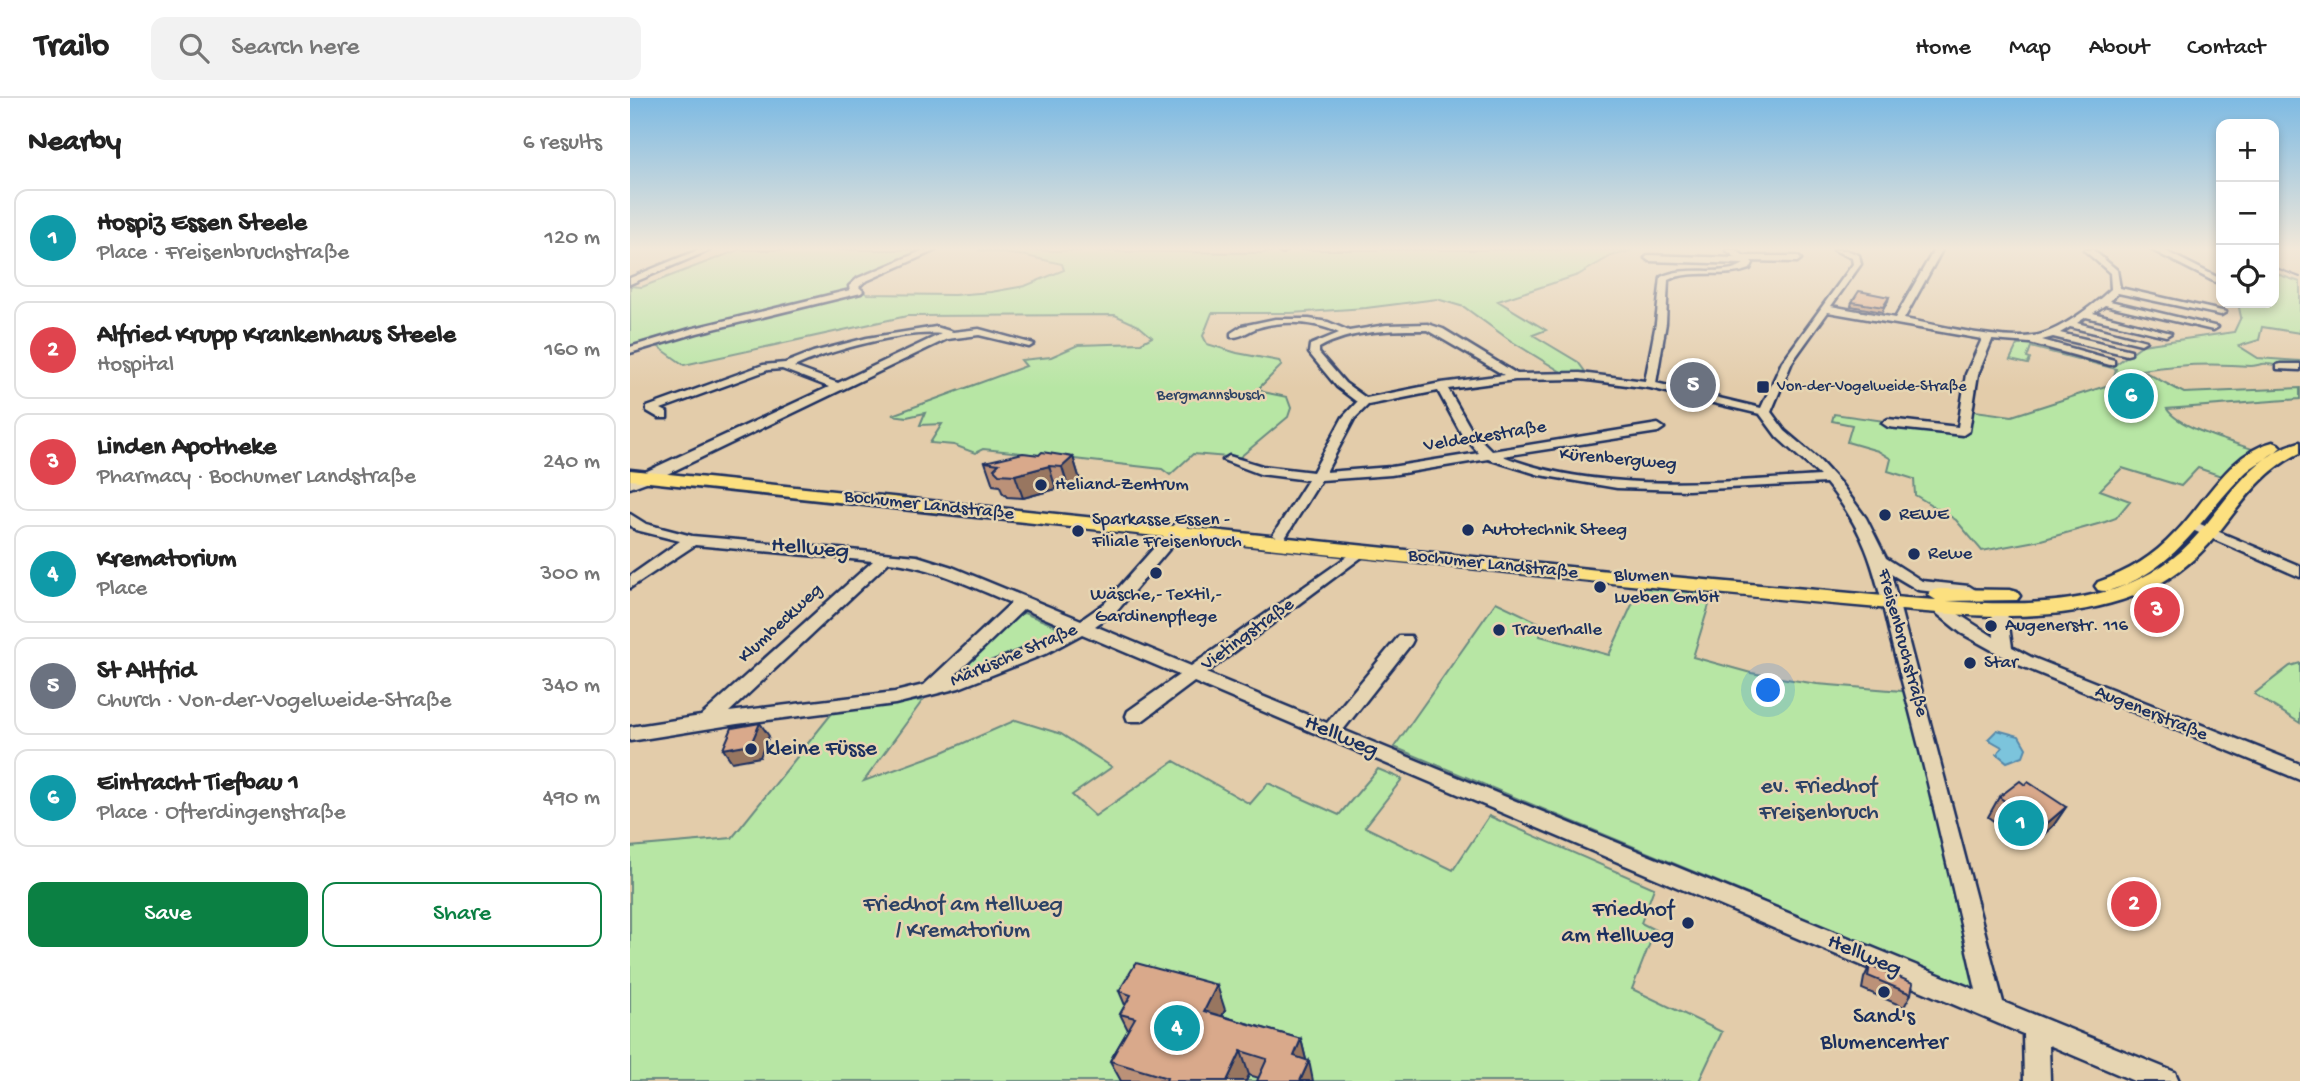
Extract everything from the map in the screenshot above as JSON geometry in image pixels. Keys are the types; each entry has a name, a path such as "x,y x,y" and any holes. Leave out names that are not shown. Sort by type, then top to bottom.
{"main road":[{"name":"Bochumer Landstraße","path":"1180,528 1361,551 1889,598 2073,605 2106,599 2133,590 2166,572 2190,553 2201,528 2239,468 2267,449 2300,436"},
{"name":"Bochumer Landstraße","path":"2201,528 2256,472 2281,454 2300,447"},
{"name":"Bochumer Landstraße","path":"639,475 1674,575 1889,598 1941,608 1993,602"}],"street":[{"path":"630,350 694,331 836,296"},
{"path":"1650,385 1663,296"},
{"path":"1279,535 1318,475 1349,417 1364,402 1440,386 1515,377 1580,376 1650,385 1765,412 1784,369 1833,296"},
{"path":"1898,321 1912,296"},
{"path":"2031,340 2052,334 2110,296"},
{"path":"2144,296 2221,312"},
{"path":"2104,302 2213,327"},
{"path":"1824,308 1988,337 2031,340 2110,362"},
{"path":"2085,314 2166,333"},
{"path":"1235,335 1260,324 1286,320 1337,329 1349,335"},
{"path":"2069,324 2141,341"},
{"path":"1364,402 1341,385 1314,353 1314,347 1321,342 1349,335 1428,327 1515,377"},
{"path":"663,415 650,409 766,367 785,366 834,349 926,330 945,330 948,332 945,336"},
{"path":"639,475 839,387 945,336 979,332 1030,344"},
{"path":"2052,334 2127,352"},
{"path":"1888,423 1964,432 1972,374 1988,337"},
{"path":"785,366 787,370 839,387"},
{"path":"2281,367 2300,367"},
{"name":"Kürenbergweg","path":"1440,386 1470,435 1490,454 1520,466 1556,475 1648,486 1830,480"},
{"name":"Freisenbruchstraße","path":"1765,412 1771,425 1830,480 1864,527 1886,576 1889,598 1927,738 1993,1010"},
{"name":"Veldeckestraße","path":"1318,475 1376,473 1658,428"},
{"path":"1229,460 1260,470 1300,476 1318,475"},
{"name":"Hellweg","path":"630,518 635,519 641,527 692,540 917,561 947,570 2166,1081"},
{"name":"Märkische Straße","path":"630,734 895,698 928,691 991,670 1084,626 1111,607 1180,528"},
{"path":"2201,528 2300,572"},
{"path":"630,583 692,540"},
{"name":"Vietingstraße","path":"1135,716 1361,551"},
{"name":"Klumbeckweg","path":"706,722 885,558"},
{"name":"Bochumer Landstraße","path":"1879,560 1918,585 1969,590 1993,602"},
{"name":"Märkische Straße","path":"928,691 1022,601"},
{"path":"1993,602 2004,650"},
{"name":"Augenerstraße","path":"1941,608 1967,629 2004,650 2077,684 2300,772"},
{"path":"1331,733 1405,640"},
{"path":"2036,1027 2037,1081"}],"green space":[{"name":"Bergmannsbusch","path":"630,296 1514,296 1498,301 1546,330 1533,335 1578,362 1589,377 1568,376 1511,341 1464,307 1437,299 1366,308 1291,313 1212,313 1203,336 1207,344 1279,361 1282,365 1259,388 1263,392 1287,397 1291,408 1288,417 1239,458 1193,454 1170,475 1162,469 1003,451 983,449 975,453 954,445 930,443 942,424 920,425 925,413 907,417 892,415 1026,366 1021,360 1051,357 1078,345 1141,343 1152,337 1139,326 1115,315 907,316 684,365 653,343 630,350"},
{"path":"2279,296 2300,296 2300,333 2262,327 2259,340 2239,346 2258,358 2300,361 2300,368 2265,364 2209,364 2141,370 2184,393 2300,388 2300,399 2167,409 2196,429 2261,452 2230,479 2198,468 2181,486 2122,468 2100,490 2130,501 2116,518 2041,540 1982,551 1956,520 1915,495 1914,479 1888,471 1891,459 1878,451 1847,442 1852,425 1832,421 1834,414 1964,432 1968,410 2012,416 2112,384 2116,369 2031,347 2028,364 2010,360 2017,345 2022,345 2006,340 2033,343 2115,365 2142,345 2234,332 2241,317 2239,308 2279,308"},
{"name":"ev. Friedhof Freisenbruch","path":"1641,585 1713,592 1693,657 1751,673 1817,684 1914,692 1991,1008 1752,896 1394,747 1496,602 1544,625 1540,636 1609,655"},
{"path":"1024,613 1059,627 1057,633 957,677 952,674 1012,617"},
{"path":"2300,663 2300,723 2254,694 2290,666"},
{"name":"Friedhof am Hellweg / Krematorium","path":"923,700 864,781 943,752 1016,720 1061,734 1112,767 1072,795 1095,816 1174,761 1250,804 1268,783 1339,815 1378,769 1402,779 1365,827 1453,870 1489,816 1654,888 1641,923 1655,930 1632,989 1722,1032 1699,1081 630,1081 630,847 732,838 833,712"}],"water":[{"path":"1997,730 2019,736 2026,748 2023,756 2007,762 1997,754 2002,747 1988,739"}],"building":[{"path":"1856,296 1889,297 1883,307 1852,302"},
{"path":"1042,452 1073,457 1062,467 1049,466 1015,475 999,474 994,469 999,464 985,462 1023,453 1039,455"},
{"path":"760,723 751,744 723,749 732,728"},
{"path":"2020,781 2025,785 2028,782 2066,807 2045,825 2039,820 2036,823 1999,797"},
{"path":"1136,963 1217,985 1204,1011 1301,1039 1294,1056 1309,1061 1300,1081 1257,1081 1267,1059 1241,1051 1227,1081 1166,1081 1167,1078 1110,1061 1135,1018 1120,1014 1131,995 1119,991"},
{"path":"1870,965 1913,983 1911,994 1868,976"}],"place":[{"name":"St Altfrid","path":"1693,385"},
{"name":"Von-der-Vogelweide-Straße","path":"1763,387"},
{"name":"Eintracht Tiefbau 1","path":"2131,396"},
{"name":"Heliand-Zentrum","path":"1041,485"},
{"name":"REWE","path":"1885,515"},
{"name":"Autotechnik Steeg","path":"1468,530"},
{"name":"Sparkasse Essen - Filiale Freisenbruch","path":"1078,531"},
{"name":"Rewe","path":"1914,554"},
{"name":"Wäsche,- Textil,- Gardinenpflege","path":"1156,573"},
{"name":"Blumen Lueben GmbH","path":"1600,587"},
{"name":"Linden Apotheke","path":"2157,610"},
{"name":"Augenerstr. 116","path":"1991,626"},
{"name":"Trauerhalle","path":"1499,630"},
{"name":"Star","path":"1970,663"},
{"name":"kleine Füsse","path":"751,749"},
{"name":"Hospiz Essen Steele","path":"2021,823"},
{"name":"Alfried Krupp Krankenhaus Steele","path":"2134,904"},
{"name":"Friedhof am Hellweg","path":"1688,923"},
{"name":"Sand's Blumencenter","path":"1884,992"},
{"name":"Krematorium","path":"1177,1028"}]}
